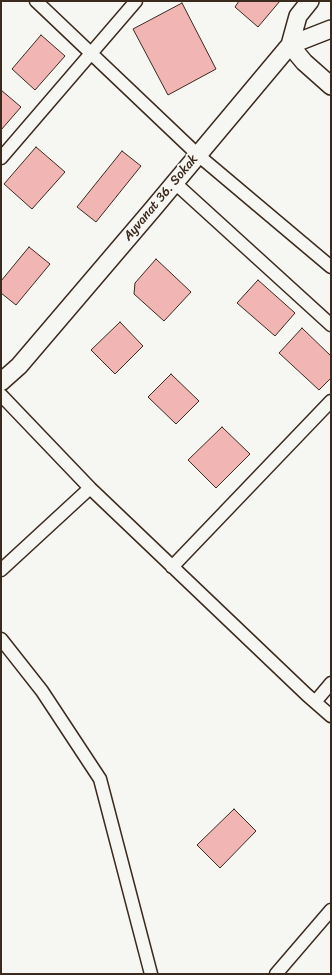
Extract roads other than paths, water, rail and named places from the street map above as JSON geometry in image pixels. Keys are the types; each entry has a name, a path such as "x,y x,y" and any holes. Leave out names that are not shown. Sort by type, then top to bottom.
{"street":[{"path":"36,1 198,155 331,267"},
{"path":"1,158 136,1"},
{"path":"310,1 298,16 290,45 304,62 331,86"},
{"name":"Ayvanat 36. Sokak","path":"1,382 19,366 290,45 331,29"},
{"path":"174,183 331,325"},
{"path":"1,395 90,488 331,716"},
{"path":"172,567 331,401"},
{"path":"1,570 90,488"},
{"path":"1,640 42,691 100,779 151,974"},
{"path":"315,702 331,683"},
{"path":"282,972 331,910"}]}
